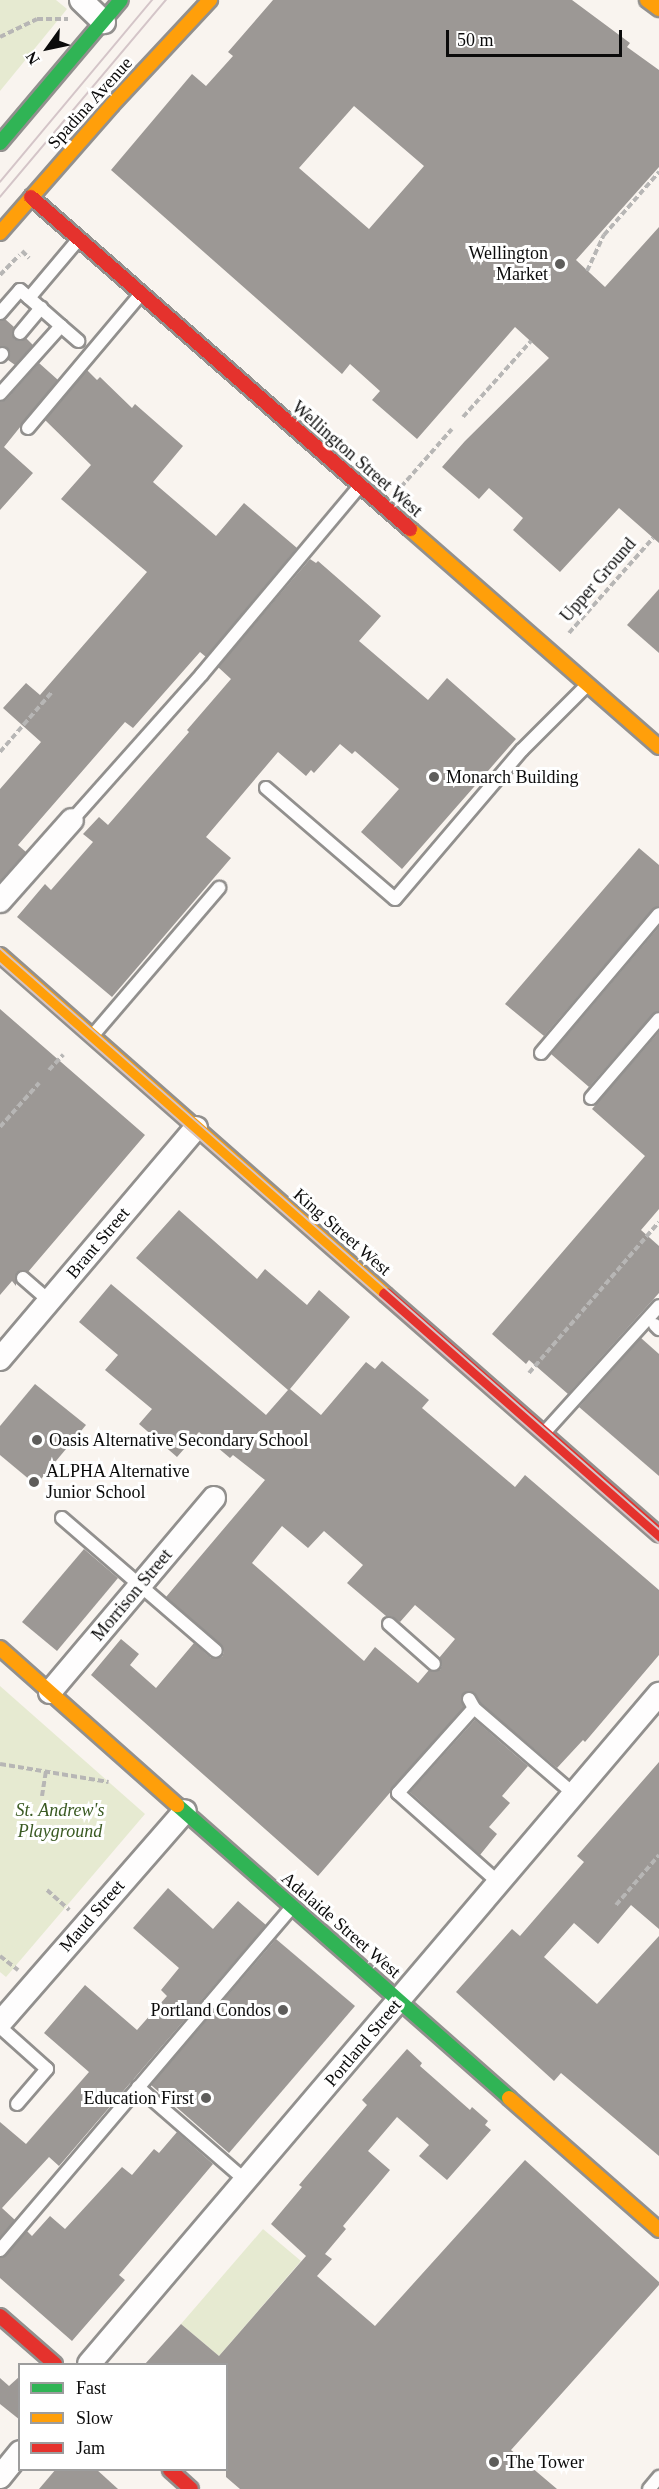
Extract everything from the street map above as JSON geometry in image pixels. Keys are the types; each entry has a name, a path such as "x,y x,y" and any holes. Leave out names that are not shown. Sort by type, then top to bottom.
{"main road":[{"path":"0,143 121,0"},
{"name":"Spadina Avenue","path":"0,233 210,0"},
{"path":"647,0 659,9"},
{"name":"Wellington Street West","path":"31,197 659,747"},
{"name":"King Street West","path":"0,955 659,1535"},
{"name":"Adelaide Street West","path":"0,1648 659,2230"},
{"path":"0,2316 54,2363"},
{"path":"172,2471 191,2489"}],"street":[{"path":"81,0 104,22"},
{"path":"0,901 72,820"},
{"name":"Brant Street","path":"0,1359 196,1128"},
{"name":"Morrison Street","path":"50,1692 214,1498"},
{"name":"Portland Street","path":"90,2363 659,1694"},
{"name":"Maud Street","path":"0,2025 185,1811"},
{"path":"0,2477 18,2454"}],"lane":[{"path":"29,298 78,239"},
{"path":"0,313 21,290 78,341"},
{"path":"28,428 142,294"},
{"path":"20,333 41,308"},
{"path":"0,394 61,326"},
{"path":"72,820 202,674 360,485"},
{"path":"266,788 395,899 522,750 587,686"},
{"path":"92,1036 219,888"},
{"path":"541,1053 659,914"},
{"path":"591,1098 659,1019"},
{"path":"22,1278 49,1301"},
{"path":"543,1434 659,1306"},
{"path":"62,1518 216,1651"},
{"path":"389,1624 434,1664"},
{"path":"499,1883 398,1793 471,1703 575,1795"},
{"path":"0,2250 293,1906"},
{"path":"0,2025 47,2069 17,2104"},
{"path":"138,2087 246,2181"},
{"path":"649,2489 659,2477"}],"path":[{"path":"0,37 36,19 69,20"},
{"path":"587,271 604,235 659,172"},
{"path":"0,275 22,251 29,258"},
{"path":"463,417 531,341"},
{"path":"395,493 452,429"},
{"name":"Upper Ground","path":"563,640 653,538"},
{"path":"0,752 52,692"},
{"path":"49,1070 63,1055"},
{"path":"0,1127 39,1083"},
{"path":"529,1373 659,1222"},
{"path":"0,1764 109,1782"},
{"path":"42,1796 46,1772"},
{"path":"616,1905 659,1855"},
{"path":"47,1890 70,1910"},
{"path":"0,1956 18,1970"}],"green space":[{"path":"0,0 56,0 67,9 0,91"},
{"name":"St. Andrew's Playground","path":"0,1686 145,1814 6,1977 0,1972"},
{"path":"263,2229 301,2261 219,2356 181,2324"}],"building":[{"path":"273,0 572,0 630,43 627,47 659,70 659,167 576,260 605,287 659,227 659,543 619,508 560,572 513,530 523,518 489,488 479,499 442,467 465,441 549,358 515,327 417,439 372,400 380,391 350,364 342,374 111,170 192,74 206,86 233,56 228,52","holes":["354,106 424,166 369,229 299,168"]},
{"path":"5,319 14,327 12,332 14,339 19,341 26,338 33,345 15,365 8,360 8,349 0,346 0,321"},
{"path":"39,363 58,380 4,447 33,473 0,510 0,402 6,400"},
{"path":"87,370 97,380 100,377 132,408 135,404 183,446 153,482 216,536 244,503 297,548 206,657 200,652 133,728 125,722 18,845 26,852 0,881 0,789 41,742 3,708 26,683 40,695 147,572 61,499 91,465 45,420"},
{"path":"310,559 316,563 318,561 381,616 359,641 428,700 447,678 516,739 402,869 361,832 399,789 355,751 352,754 340,744 314,773 311,770 306,776 278,752 206,837 231,858 112,997 17,917 45,884 51,890 93,842 83,834 99,817 108,825 189,732 187,730 231,679 218,667"},
{"path":"659,589 659,653 627,625"},
{"path":"639,848 659,865 659,906 653,909 544,1036 505,1004"},
{"path":"659,927 659,1011 653,1014 589,1087 551,1054"},
{"path":"0,1009 145,1135 28,1272 21,1270 16,1273 16,1286 12,1281 0,1295"},
{"path":"659,1032 659,1209 641,1230 659,1246 659,1293 568,1394 529,1360 526,1364 492,1334 645,1156 592,1109"},
{"path":"179,1210 257,1279 265,1269 307,1305 319,1290 350,1317 290,1389 321,1415 366,1362 375,1369 382,1361 429,1400 422,1408 515,1487 525,1475 659,1590 659,1655 585,1742 583,1740 557,1768 480,1703 474,1692 466,1692 461,1698 464,1707 318,1876 91,1675 121,1639 139,1654 130,1665 156,1688 194,1643 211,1658 222,1657 224,1652 221,1645 166,1597 265,1480 233,1455 230,1458 199,1432 177,1457 139,1424 152,1409 105,1370 118,1355 79,1322 111,1284 266,1415 288,1390 136,1258","holes":["282,1526 308,1548 324,1531 363,1565 347,1583 386,1616 391,1616 400,1622 415,1605 455,1639 439,1658 442,1665 440,1670 429,1670 418,1683 375,1647 364,1661 252,1563"]},
{"path":"641,1338 659,1354 659,1476 579,1407"},
{"path":"35,1384 86,1425 36,1485 0,1455 0,1426"},
{"path":"84,1549 118,1578 57,1651 22,1622"},
{"path":"475,1720 528,1766 502,1796 510,1803 489,1827 497,1834 480,1855 410,1792"},
{"path":"659,1762 659,1929 631,1905 598,1944 574,1923 544,1957 597,2004 659,1936 659,2156 561,2073 554,2081 456,1992 512,1929 520,1936 584,1862 577,1856"},
{"path":"168,1888 213,1929 238,1901 266,1925 59,2166 49,2157 2,2208 15,2220 0,2237 0,2122 26,2144 89,2072 44,2033 85,1985 137,2030 167,1996 161,1990 179,1968 133,1928"},
{"path":"276,1939 355,2006 229,2153 151,2085"},
{"path":"407,2049 422,2063 420,2066 470,2110 472,2107 488,2121 485,2125 491,2130 447,2180 419,2156 429,2145 397,2117 368,2151 390,2170 343,2226 346,2229 325,2254 332,2259 317,2276 375,2326 525,2160 659,2282 659,2285 511,2450 557,2489 240,2489 226,2477 226,2471 228,2471 228,2363 146,2363 181,2324 219,2356 306,2256 271,2224 302,2187 299,2185 367,2105 362,2100"},
{"path":"177,2132 213,2164 119,2275 125,2280 72,2341 0,2278 0,2258 6,2255 27,2231 32,2236 50,2216 65,2229 122,2167 132,2175 154,2149 159,2153"},
{"path":"0,2378 9,2386 18,2378 18,2418 0,2404"},
{"path":"54,2471 98,2471 118,2489 39,2489"}],"tram line":[{"path":"0,182 152,0"},
{"path":"0,197 166,0"},
{"path":"0,948 659,1529"},
{"path":"0,963 659,1543"}],"traffic: fast":[{"path":"0,143 121,0"},
{"path":"177,1805 509,2098"}],"traffic: slow":[{"path":"0,233 112,105 210,0"},
{"path":"647,0 659,9"},
{"path":"410,529 659,747"},
{"path":"0,955 386,1295"},
{"path":"0,1648 177,1805"},
{"path":"509,2098 659,2230"}],"traffic: jam":[{"path":"31,197 410,529"},
{"path":"386,1295 659,1535"},
{"path":"0,2316 54,2363"},
{"path":"171,2471 191,2489"}],"place":[{"name":"Wellington Market","path":"560,264"},
{"name":"Monarch Building","path":"434,777"},
{"name":"Oasis Alternative Secondary School","path":"37,1440"},
{"name":"ALPHA Alternative Junior School","path":"34,1482"},
{"name":"Portland Condos","path":"283,2010"},
{"name":"Education First","path":"206,2098"},
{"name":"The Tower","path":"494,2462"}]}
